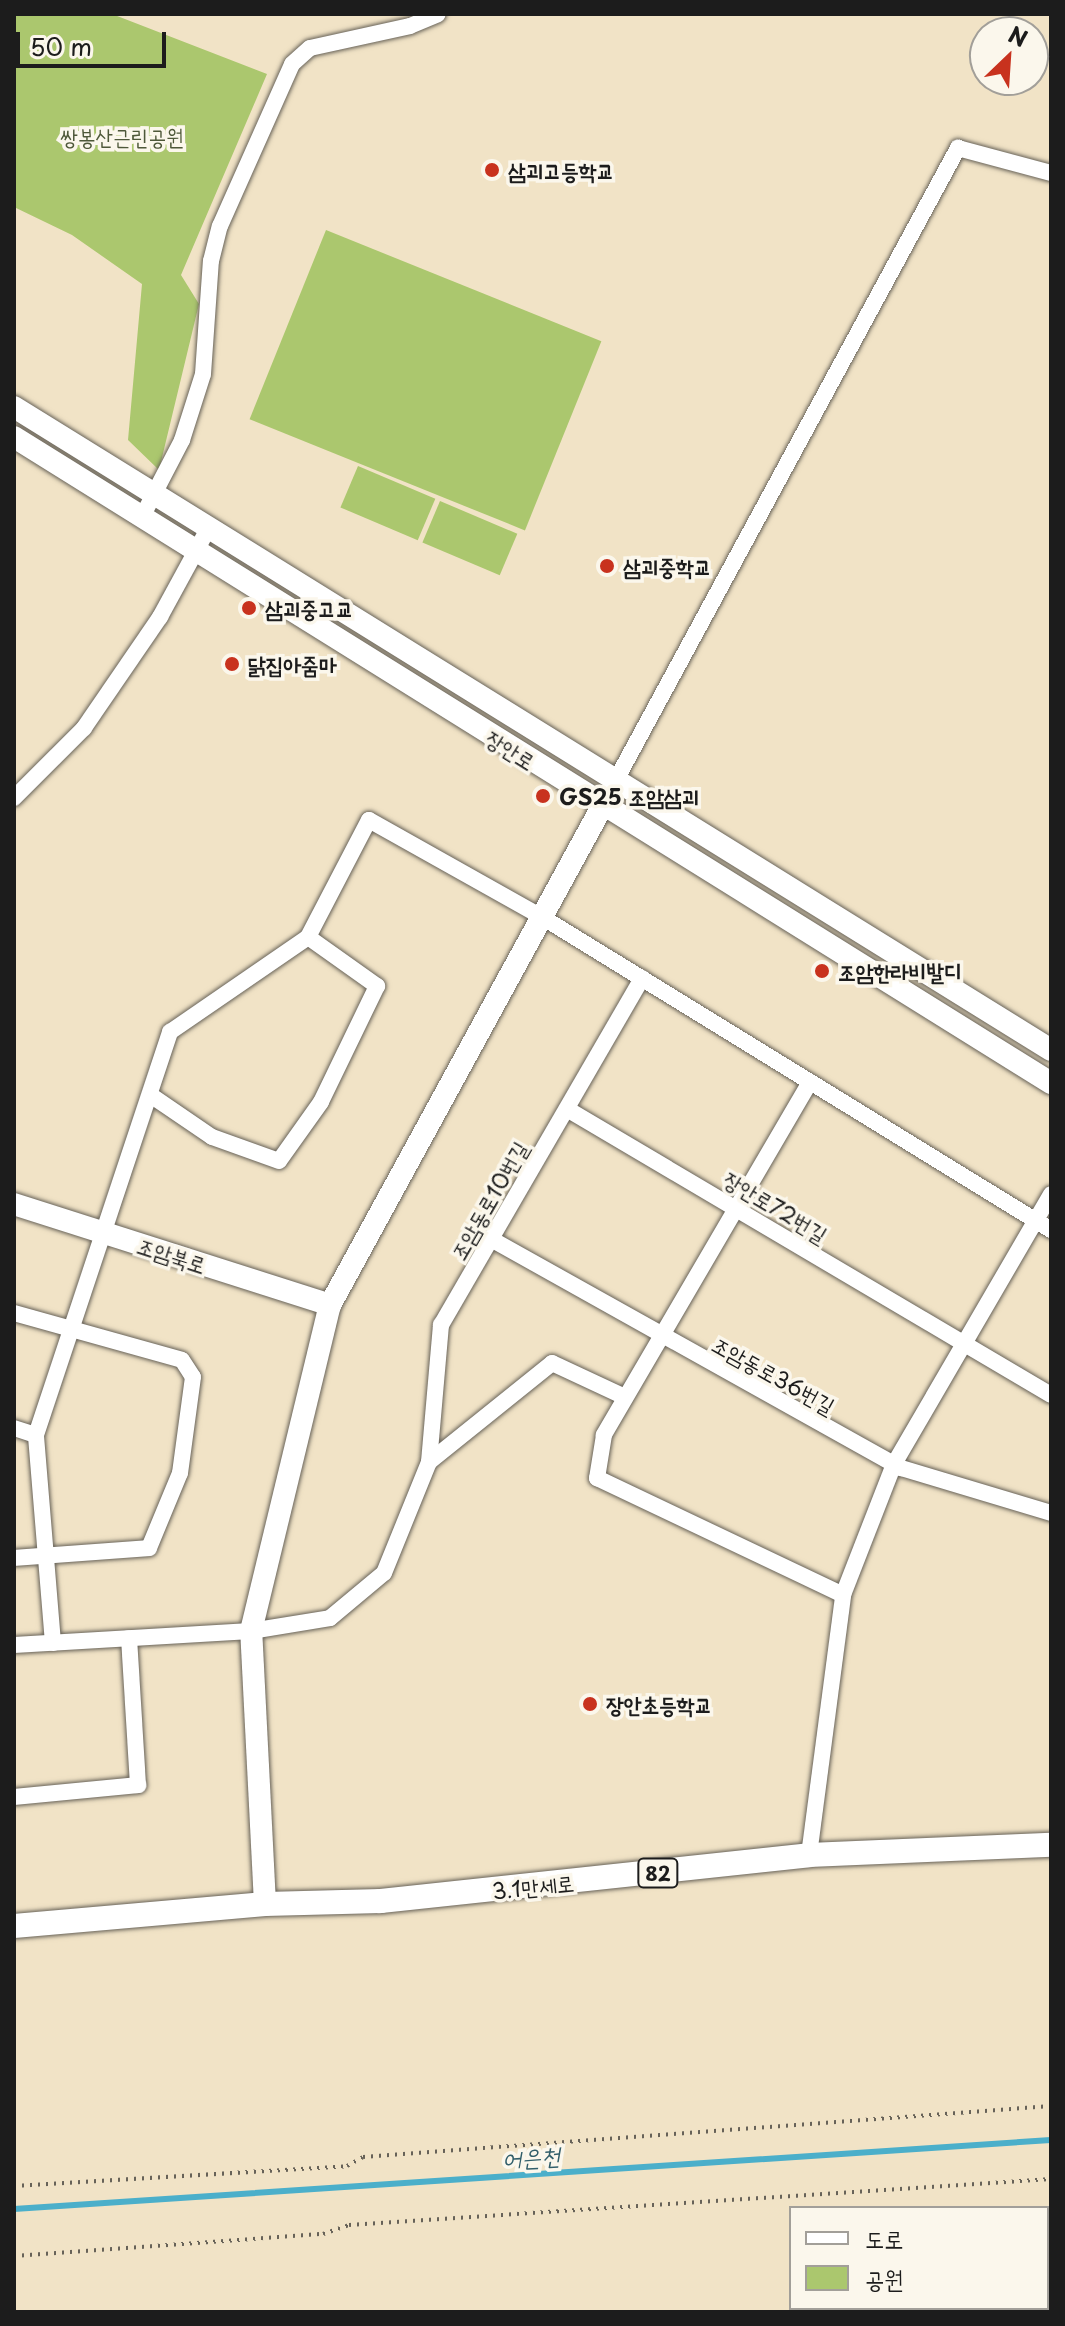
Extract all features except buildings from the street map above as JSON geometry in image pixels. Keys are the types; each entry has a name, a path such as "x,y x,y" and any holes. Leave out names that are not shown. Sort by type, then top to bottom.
{"main road":[{"name":"3.1만세로","path":"14,1926 265,1904 381,1901 809,1855 1051,1845"}],"street":[{"path":"142,517 182,440 203,374 211,261 220,226 292,64 310,48 410,26 438,14"},
{"path":"265,1904 251,1631 330,1305 958,148 1051,173"},
{"name":"장안로","path":"14,407 1051,1050"},
{"name":"장안로","path":"14,437 1051,1083"},
{"path":"14,798 84,728 160,617 208,529"},
{"path":"53,1643 36,1435 152,1096 170,1032 308,937 369,820 542,917 1051,1230"},
{"path":"152,1096 212,1137 279,1161 321,1102 377,986 308,937"},
{"name":"조암동로10번길","path":"14,1645 251,1631 330,1618 384,1573 429,1462 441,1325 642,978"},
{"path":"810,1082 604,1435 597,1478 843,1595"},
{"name":"장안로72번길","path":"567,1109 1051,1395"},
{"path":"809,1855 843,1595 894,1464 1051,1194"},
{"name":"조암북로","path":"14,1204 330,1305"},
{"name":"조암동로36번길","path":"491,1239 660,1337 894,1464 1051,1513"},
{"path":"14,1313 182,1360 193,1377 180,1473 149,1548 14,1558"},
{"name":"조암동로10번길","path":"429,1462 552,1363 625,1397"},
{"path":"14,1428 36,1435"},
{"path":"14,1797 138,1785 129,1638"}],"path":[{"path":"14,2186 347,2166 363,2157 1051,2106"},
{"path":"14,2256 323,2234 349,2225 1051,2179"}],"green space":[{"name":"쌍봉산근린공원","path":"14,14 112,14 267,74 181,275 199,304 159,470 128,440 142,284 72,235 14,207"},
{"path":"326,230 601,341 525,530 250,419"},
{"path":"358,466 435,499 418,540 340,507"},
{"path":"440,501 517,534 500,575 422,542"}],"waterway":[{"name":"어은천","path":"14,2209 1051,2140"}],"place":[{"name":"삼괴고등학교","path":"492,170"},
{"name":"삼괴중학교","path":"607,566"},
{"name":"삼괴중고교","path":"249,608"},
{"name":"닭집아줌마","path":"232,664"},
{"name":"GS25 조암삼괴","path":"543,796"},
{"name":"조암한라비발디","path":"822,971"},
{"name":"장안초등학교","path":"590,1704"}]}
